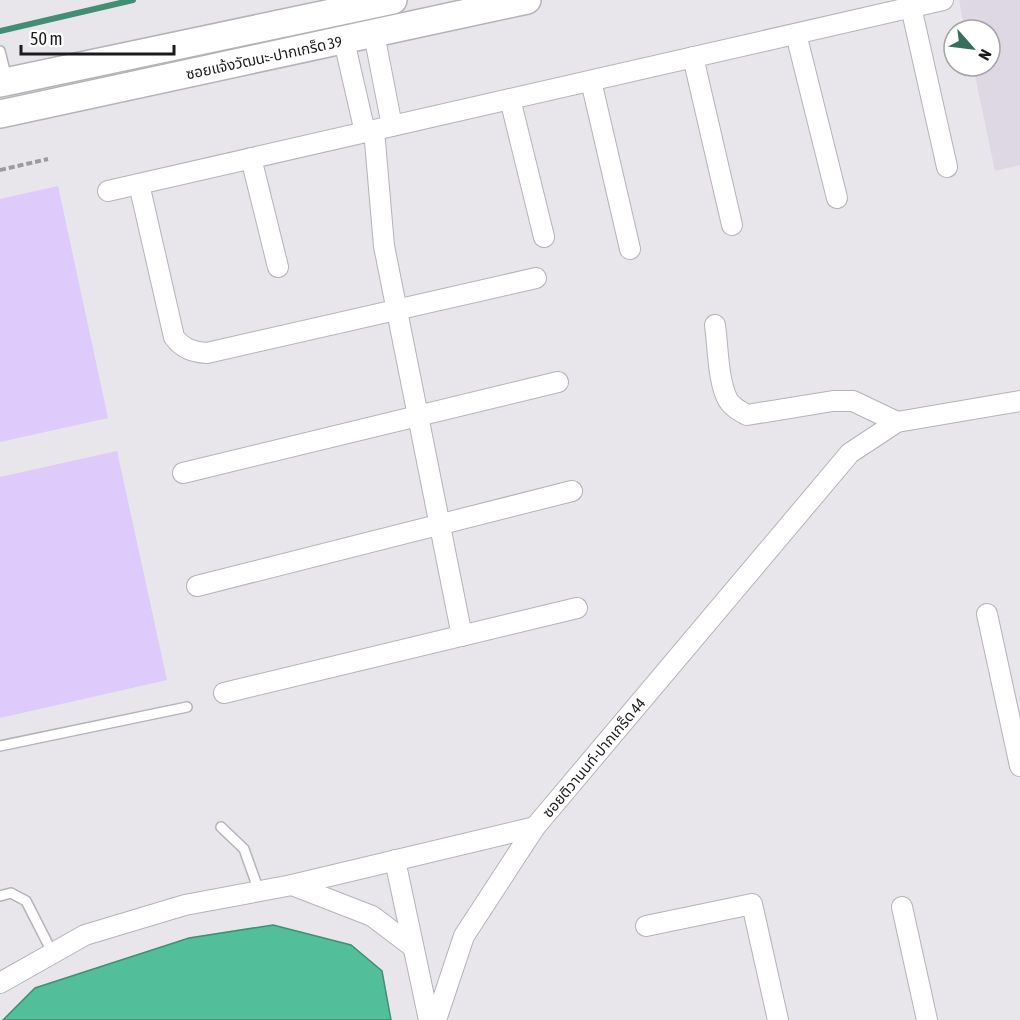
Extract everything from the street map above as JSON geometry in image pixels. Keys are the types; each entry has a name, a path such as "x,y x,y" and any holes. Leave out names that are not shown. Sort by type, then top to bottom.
{"main road":[{"name":"ซอยแจ้งวัฒนะ-ปากเกร็ด 39","path":"4,82 393,0"},
{"name":"ซอยแจ้งวัฒนะ-ปากเกร็ด 39","path":"0,114 374,34 443,10 527,0"}],"street":[{"path":"108,191 943,0"},
{"path":"911,7 947,167"},
{"path":"374,34 384,246 462,636"},
{"path":"796,34 837,198"},
{"path":"344,41 377,130"},
{"path":"693,57 732,225"},
{"path":"591,81 630,249"},
{"path":"510,99 544,237"},
{"path":"251,158 278,267"},
{"path":"139,184 174,338 180,345 194,352 207,353 536,278"},
{"path":"715,326 721,378 728,400 735,408 747,415 833,401 853,401 897,422"},
{"path":"183,473 558,382"},
{"name":"ซอยติวานนท์-ปากเกร็ด 44","path":"0,982 84,935 185,905 292,885 536,827 850,453 897,422 1020,402"},
{"path":"197,586 572,491"},
{"path":"225,693 577,608"},
{"path":"987,614 1020,766"},
{"path":"436,1020 464,936 536,827"},
{"path":"395,861 429,1020"},
{"path":"292,885 372,916 413,947"},
{"path":"646,926 752,904 778,1020"},
{"path":"902,907 927,1020"}],"lane":[{"path":"0,51 4,82"},
{"path":"0,746 187,706"},
{"path":"221,827 244,849 259,891"},
{"path":"0,896 10,893 26,901 52,952"}],"path":[{"path":"0,170 48,159"}],"shaded area":[{"path":"959,0 1020,0 1020,165 995,171 976,78 1002,78 1002,18 963,18"},
{"path":"58,186 108,418 0,442 0,199"},
{"path":"117,451 167,680 0,718 0,477"},
{"path":"273,925 351,945 382,971 391,1020 3,1020 35,988 189,938"}],"waterway":[{"path":"0,31 133,0"}]}
